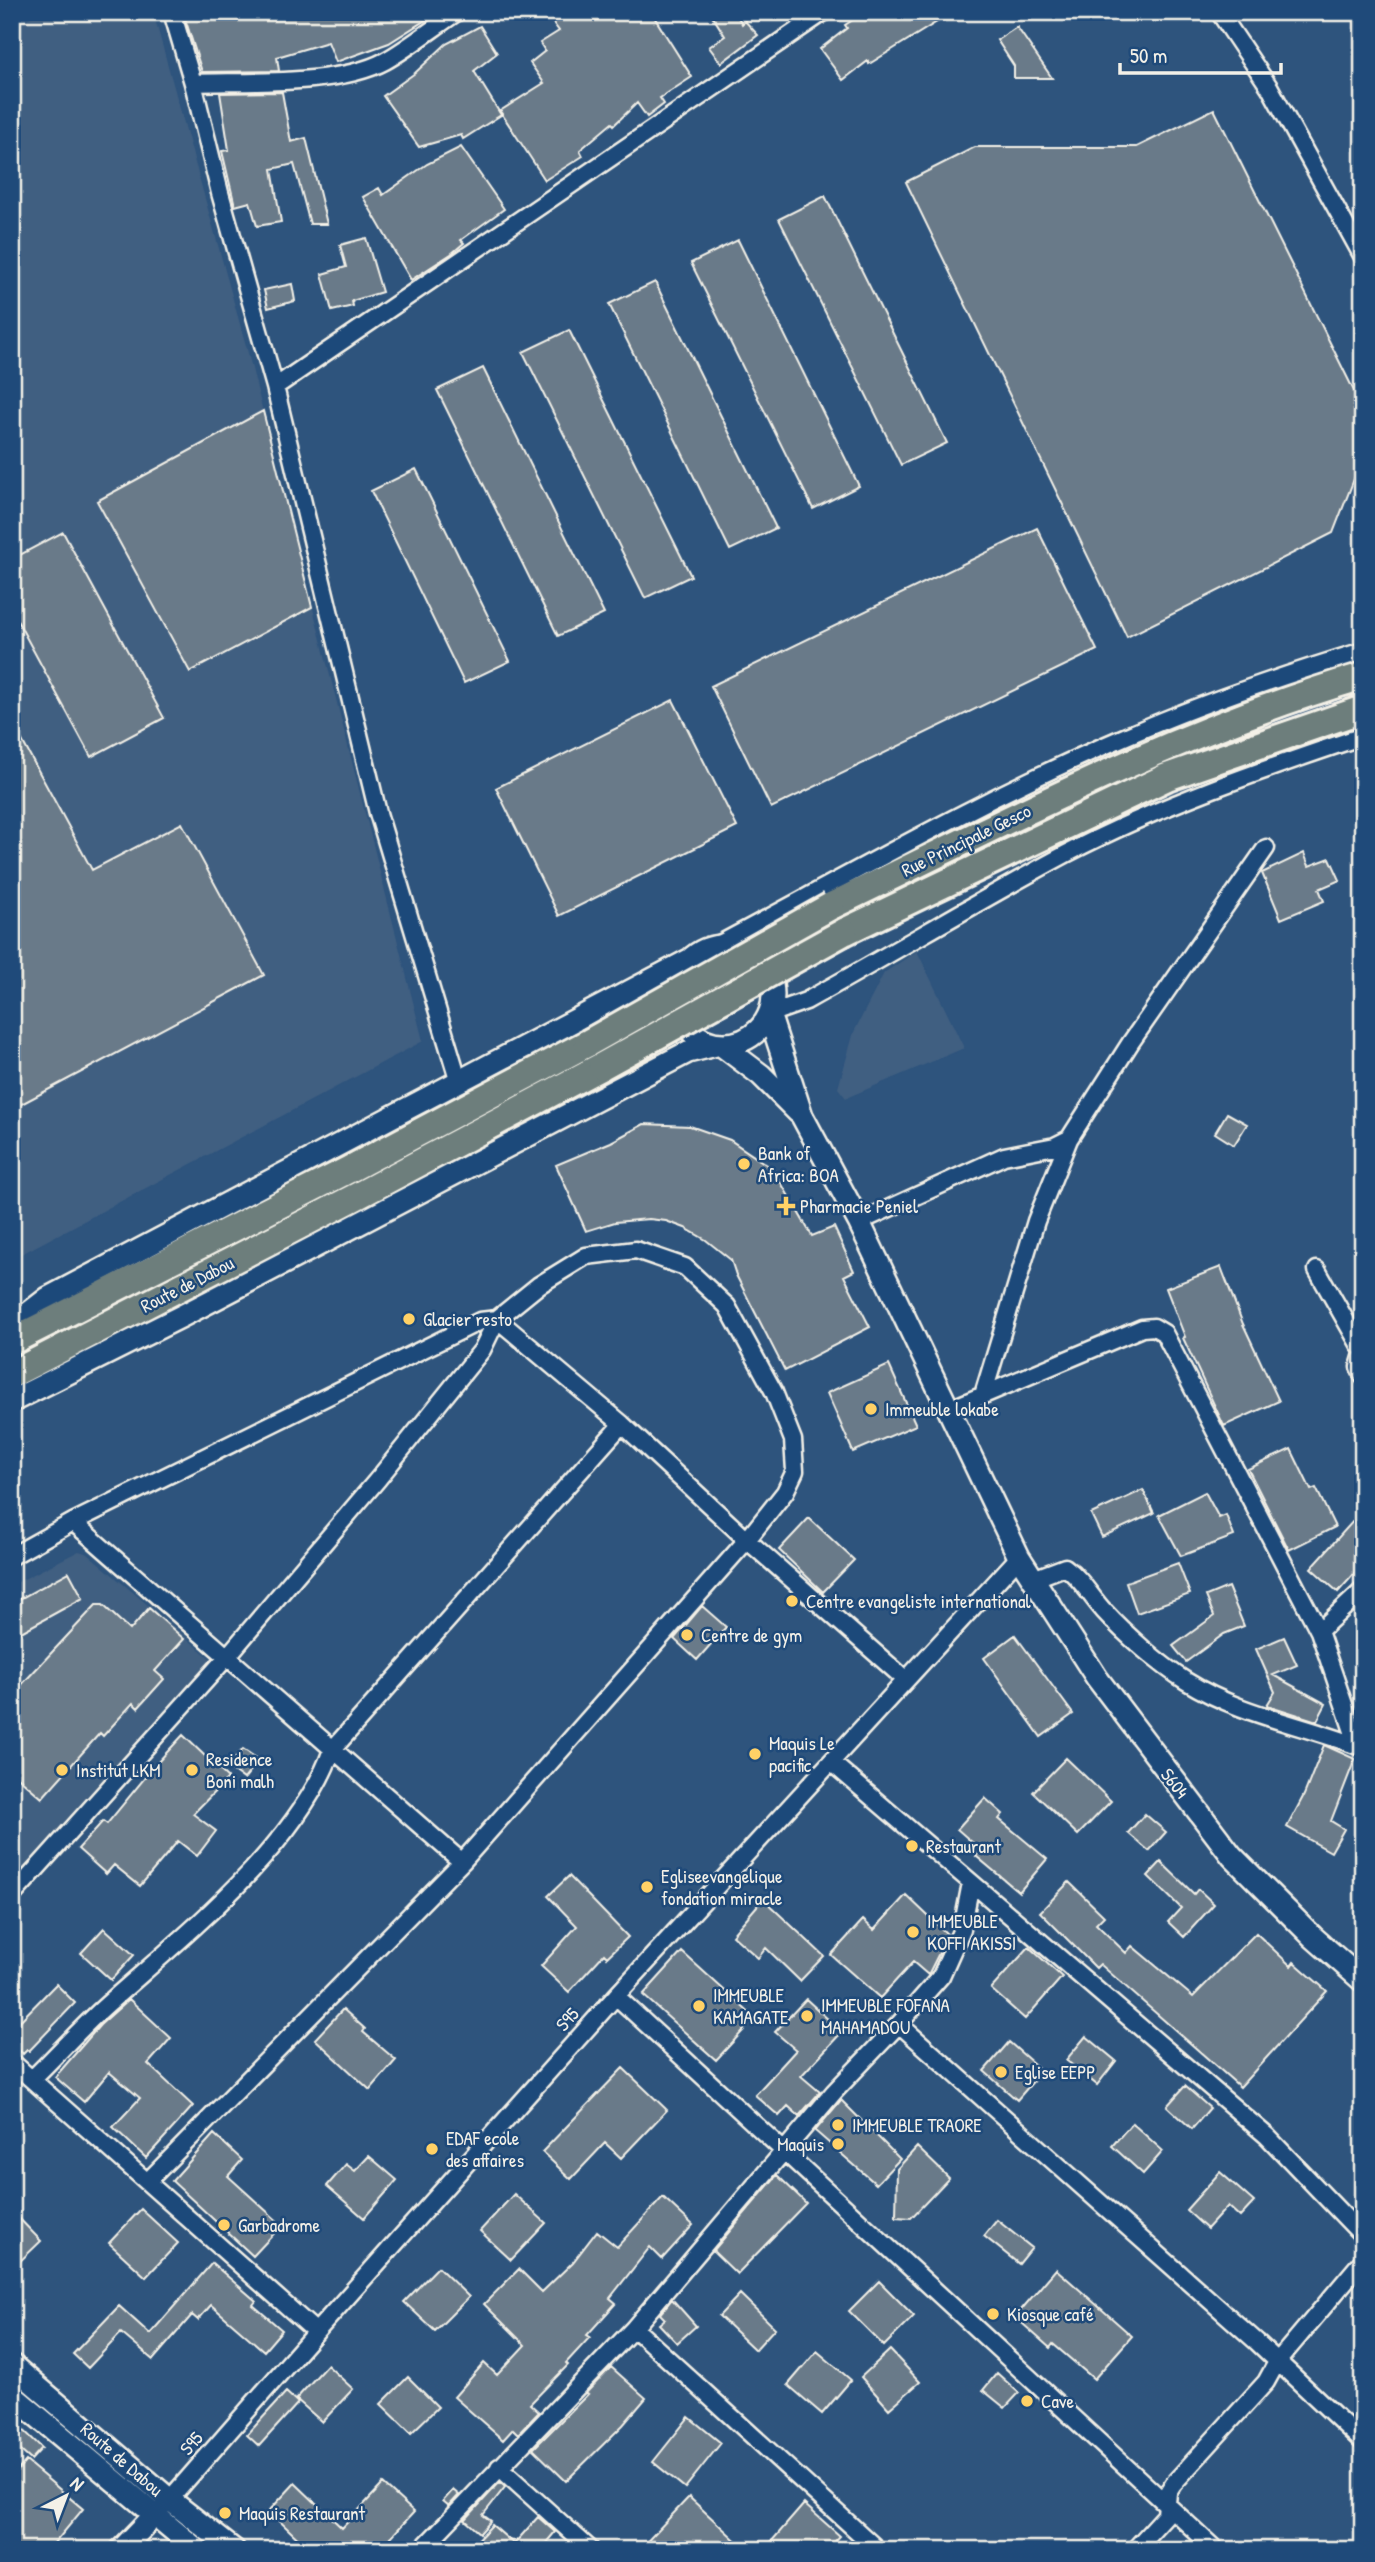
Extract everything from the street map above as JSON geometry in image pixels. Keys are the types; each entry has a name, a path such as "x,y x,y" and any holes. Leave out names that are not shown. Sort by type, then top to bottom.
{"main road":[{"name":"Rue Principale Gesco","path":"587,1042 831,906 1092,778 1222,726 1363,676"},
{"name":"Rue Principale Gesco","path":"602,1066 844,932 1167,777 1363,709"},
{"name":"Route de Dabou","path":"12,1341 348,1170 587,1042"},
{"name":"Route de Dabou","path":"12,1374 602,1066"}],"street":[{"path":"172,12 275,387 378,813 459,1082"},
{"path":"193,83 311,79 355,71 384,62 457,12"},
{"path":"275,387 824,12"},
{"path":"1219,12 1270,88 1363,257"},
{"path":"12,1326 48,1298 1002,793 1130,734 1257,685 1363,651"},
{"path":"769,1014 806,1001 1067,854 1147,816 1278,765 1363,736"},
{"path":"983,1395 1036,1221 1069,1139 1163,996 1266,848"},
{"path":"12,1401 182,1316 688,1052 750,1037 762,1027 769,1014 773,999 772,984 761,964 744,950 729,946 714,947"},
{"path":"691,959 681,971 676,986 678,1010 691,1031 705,1040 720,1044 761,1075 802,1116"},
{"path":"769,1014 802,1116"},
{"name":"S604","path":"802,1116 859,1222 1019,1557 1097,1678 1232,1856 1313,1937 1363,1981"},
{"path":"859,1222 1004,1156 1055,1146 1069,1139"},
{"path":"12,1896 226,1657 378,1479 482,1350 497,1319 540,1285 586,1256 636,1250 685,1267 727,1307 774,1391 793,1440 795,1471 785,1492 747,1540 462,1863 147,2182"},
{"path":"1317,1270 1363,1352 1359,1367 1363,1376"},
{"path":"12,1556 73,1522 480,1321 497,1319 622,1424 747,1540 906,1680"},
{"path":"948,1410 1142,1328 1154,1327 1164,1333 1319,1631 1361,1747"},
{"path":"32,2079 110,2002 179,1943 252,1869 282,1834 322,1778 332,1749 622,1424"},
{"path":"73,1522 462,1863"},
{"name":"S95","path":"155,2515 616,1996 1019,1557"},
{"path":"1033,1579 1065,1567 1131,1637 1186,1681 1238,1707 1361,1747"},
{"path":"1319,1631 1363,1590"},
{"path":"831,1762 1267,2136 1363,2236"},
{"path":"421,2550 634,2328 698,2249 834,2092 941,1976 962,1929 971,1883"},
{"path":"616,1996 1216,2550"},
{"path":"899,2024 1363,2442"},
{"path":"12,2062 316,2332"},
{"path":"1134,2550 1166,2515 1168,2492 1173,2484 1266,2382 1277,2362 1363,2260"},
{"path":"634,2328 878,2550"},
{"name":"Route de Dabou","path":"12,2365 170,2500 234,2550"},
{"name":"Route de Dabou","path":"12,2395 197,2550"},
{"path":"499,2467 591,2550"},
{"path":"121,2550 155,2515"}],"shaded area":[{"path":"40,12 153,12 248,353 423,1041 12,1259 12,27"},
{"path":"917,951 964,1048 846,1098 838,1088 854,1032 884,973"},
{"name":"Institut LKM","path":"79,1551 88,1554 211,1659 12,1881 12,1585"}],"building":[{"path":"183,12 438,12 389,43 336,62 328,42 277,57 279,71 202,72"},
{"path":"545,12 651,12 692,77 660,98 664,104 647,117 637,103 614,125 612,123 580,150 583,156 545,180 500,111 544,83 530,63 545,51 540,43 559,31"},
{"path":"710,12 735,12 742,24 745,21 758,35 721,63 709,47 725,36"},
{"path":"865,12 953,12 869,64 868,61 843,80 820,49 847,28 845,25"},
{"path":"480,26 497,53 474,71 501,115 463,139 461,135 419,147 383,96 415,73 446,44"},
{"path":"1017,27 1052,78 1014,78 1014,66 997,40"},
{"path":"282,92 291,142 306,138 327,224 310,224 294,164 272,169 281,222 257,226 250,202 235,206 222,151 229,150 220,93"},
{"path":"1214,109 1363,409 1363,456 1333,533 1127,637 906,182 975,147 1137,147"},
{"path":"461,147 504,209 461,240 464,243 451,254 411,280 363,197 379,188 383,195 427,164"},
{"path":"825,196 947,443 901,465 779,219"},
{"path":"366,238 382,292 352,301 353,306 332,311 322,274 346,267 340,245"},
{"path":"738,240 859,486 813,509 691,263"},
{"path":"655,282 776,528 730,550 609,304"},
{"path":"292,284 295,301 268,308 264,290"},
{"path":"569,330 691,576 645,598 523,352"},
{"path":"483,368 604,614 558,636 437,390"},
{"path":"263,411 312,607 190,672 97,501"},
{"path":"416,469 510,661 464,683 371,491"},
{"path":"1037,528 1097,650 771,808 711,686"},
{"path":"63,532 164,718 91,757 12,611 12,559"},
{"path":"673,700 737,827 559,916 496,788"},
{"path":"12,722 92,870 182,823 264,975 12,1109"},
{"path":"1304,853 1309,866 1330,858 1340,880 1319,889 1324,901 1281,919 1262,873"},
{"path":"1227,1113 1247,1124 1234,1145 1215,1133"},
{"path":"644,1124 690,1126 730,1140 773,1169 812,1236 834,1227 854,1271 844,1276 870,1327 785,1371 731,1260 706,1240 666,1221 649,1219 615,1222 586,1231 556,1165 611,1142"},
{"path":"1221,1267 1243,1324 1279,1401 1224,1426 1183,1338 1185,1337 1166,1288"},
{"name":"Immeuble lokabe","path":"889,1365 916,1425 853,1452 827,1393"},
{"path":"1291,1449 1311,1490 1316,1488 1335,1527 1289,1550 1248,1469"},
{"path":"1143,1490 1154,1513 1102,1537 1091,1514"},
{"path":"1205,1492 1219,1518 1226,1515 1234,1536 1181,1556 1159,1515"},
{"path":"1363,1510 1363,1564 1338,1592 1311,1568"},
{"path":"809,1518 854,1560 823,1592 779,1550"},
{"path":"1178,1563 1190,1594 1137,1613 1126,1582"},
{"path":"69,1572 83,1598 12,1637 12,1603"},
{"path":"1228,1587 1244,1626 1224,1634 1186,1662 1173,1646 1214,1616 1206,1596"},
{"path":"96,1605 103,1605 130,1630 149,1608 184,1639 155,1671 164,1679 138,1708 133,1703 103,1736 100,1733 42,1798 12,1772 12,1695"},
{"path":"702,1606 726,1627 697,1660 674,1639"},
{"path":"1015,1635 1073,1714 1041,1737 984,1658"},
{"path":"1284,1637 1297,1665 1273,1675 1326,1704 1317,1721 1267,1705 1275,1692 1256,1649"},
{"path":"183,1735 228,1778 193,1814 216,1831 197,1856 178,1841 140,1886 114,1865 106,1874 78,1849 103,1821 107,1824"},
{"path":"1324,1745 1355,1759 1331,1821 1344,1829 1331,1852 1287,1827 1304,1795"},
{"path":"243,1749 259,1760 244,1779 228,1767"},
{"path":"1066,1758 1111,1801 1078,1835 1033,1792"},
{"path":"985,1798 1003,1814 999,1819 1047,1859 1019,1892 976,1856 981,1850 957,1829"},
{"path":"1145,1814 1166,1832 1149,1851 1128,1833"},
{"path":"1161,1862 1194,1894 1198,1889 1214,1904 1184,1937 1168,1922 1181,1908 1148,1876"},
{"path":"569,1876 628,1937 607,1957 604,1954 569,1992 541,1966 577,1926 548,1896"},
{"path":"1069,1882 1104,1916 1096,1924 1126,1953 1132,1946 1193,1997 1256,1933 1291,1966 1294,1962 1327,1991 1240,2087 1100,1964 1096,1968 1040,1912"},
{"path":"906,1895 948,1935 928,1975 913,1962 880,1998 831,1955 863,1920 874,1930"},
{"path":"763,1899 824,1956 800,1981 766,1948 758,1958 732,1935"},
{"path":"104,1928 134,1955 111,1980 81,1953"},
{"path":"1029,1947 1062,1977 1025,2019 991,1989"},
{"name":"IMMEUBLE KAMAGATE","path":"682,1952 755,2018 716,2060 643,1995"},
{"path":"56,1984 75,2003 23,2054 12,2043 12,2029"},
{"path":"129,1999 171,2038 148,2064 193,2106 146,2158 113,2127 140,2098 109,2072 84,2102 55,2077 100,2025"},
{"path":"806,1999 842,2032 801,2076 820,2092 799,2116 788,2106 779,2116 755,2095 796,2050 775,2032"},
{"path":"343,2009 365,2029 363,2032 396,2060 370,2090 315,2039"},
{"path":"1086,2036 1116,2061 1097,2085 1066,2060"},
{"path":"1009,2042 1042,2071 1017,2100 984,2071"},
{"path":"623,2068 667,2110 621,2158 605,2143 571,2179 542,2152"},
{"path":"1185,2086 1210,2108 1192,2129 1167,2106"},
{"path":"841,2100 900,2159 876,2184 815,2131"},
{"path":"1132,2123 1163,2151 1143,2174 1112,2146"},
{"path":"214,2134 242,2160 228,2176 282,2225 253,2256 172,2181"},
{"path":"917,2147 949,2178 911,2218 896,2217 897,2169"},
{"path":"369,2156 397,2180 364,2218 327,2186 346,2164 355,2171"},
{"path":"1220,2172 1254,2202 1240,2217 1228,2206 1207,2229 1186,2210"},
{"path":"777,2175 806,2203 737,2274 713,2251"},
{"path":"514,2194 546,2223 511,2260 480,2231"},
{"path":"663,2197 693,2225 662,2259 650,2247 610,2298 616,2303 587,2335 590,2337 566,2363 568,2365 530,2404 539,2412 518,2434 513,2429 503,2440 454,2397 484,2363 497,2375 525,2345 484,2304 519,2269 542,2292 573,2262 597,2231 617,2247"},
{"path":"141,2209 178,2243 146,2277 109,2243"},
{"path":"12,2211 41,2241 12,2269"},
{"path":"997,2220 1032,2248 1019,2264 984,2236"},
{"path":"212,2263 256,2301 253,2305 282,2330 264,2351 211,2305 198,2320 192,2315 153,2360 121,2333 88,2368 73,2354 119,2306 150,2334"},
{"path":"438,2267 469,2297 435,2331 404,2302"},
{"path":"1056,2269 1132,2336 1094,2379 1053,2344 1050,2348 1015,2317"},
{"path":"879,2281 914,2316 884,2346 849,2311"},
{"path":"740,2294 775,2328 755,2350 719,2316"},
{"path":"672,2299 696,2326 677,2343 659,2324 665,2319 660,2314"},
{"path":"890,2350 920,2382 889,2409 861,2377"},
{"path":"817,2351 851,2380 822,2414 788,2385"},
{"path":"327,2365 353,2389 322,2422 296,2399"},
{"path":"611,2367 646,2398 623,2425 566,2481 533,2449"},
{"path":"997,2373 1019,2393 1005,2408 983,2390"},
{"path":"408,2377 438,2407 411,2433 381,2404"},
{"path":"286,2392 298,2403 259,2446 247,2435"},
{"path":"689,2417 721,2443 685,2488 653,2462"},
{"path":"12,2419 42,2448 31,2460 12,2443"},
{"path":"26,2461 83,2509 49,2550 12,2550 12,2477"},
{"path":"500,2482 505,2487 483,2515 491,2521 480,2533 465,2520"},
{"path":"295,2483 342,2528 383,2484 414,2512 379,2550 310,2550 269,2511"},
{"path":"453,2490 459,2495 449,2506 443,2501"},
{"path":"689,2497 746,2550 639,2550"},
{"path":"804,2504 840,2536 827,2550 764,2550"},
{"path":"538,2517 555,2532 540,2550 468,2550 492,2525 514,2544"}],"place":[{"name":"Bank of Africa: BOA","path":"744,1164"},
{"name":"Pharmacie Peniel","path":"786,1206"},
{"name":"Glacier resto","path":"409,1319"},
{"name":"Immeuble lokabe","path":"871,1409"},
{"name":"Centre evangeliste international","path":"792,1601"},
{"name":"Centre de gym","path":"687,1635"},
{"name":"Maquis Le pacific","path":"755,1754"},
{"name":"Institut LKM","path":"62,1770"},
{"name":"Residence Boni malh","path":"192,1770"},
{"name":"Restaurant","path":"912,1846"},
{"name":"Egliseevangelique fondation miracle","path":"647,1887"},
{"name":"IMMEUBLE KOFFI AKISSI","path":"913,1932"},
{"name":"IMMEUBLE KAMAGATE","path":"699,2006"},
{"name":"IMMEUBLE FOFANA MAHAMADOU","path":"807,2016"},
{"name":"Eglise EEPP","path":"1001,2072"},
{"name":"IMMEUBLE TRAORE","path":"838,2125"},
{"name":"Maquis","path":"838,2144"},
{"name":"EDAF ecole des affaires","path":"432,2149"},
{"name":"Garbadrome","path":"224,2225"},
{"name":"Kiosque café","path":"993,2314"},
{"name":"Cave","path":"1027,2401"},
{"name":"Maquis Restaurant","path":"225,2513"}]}
